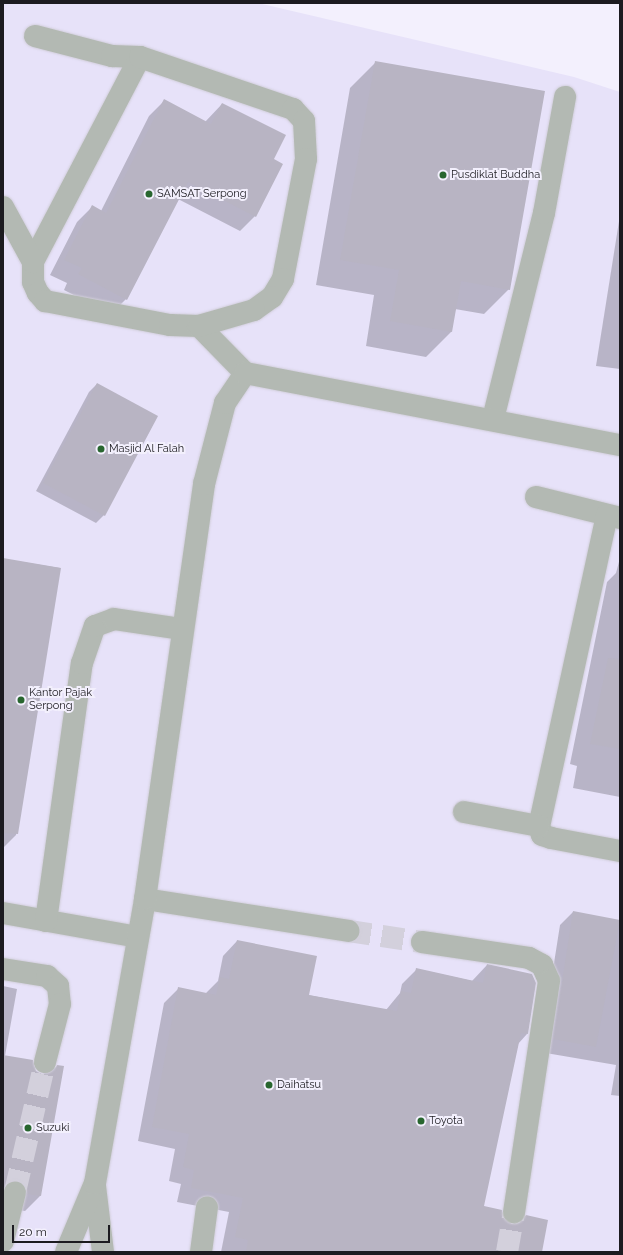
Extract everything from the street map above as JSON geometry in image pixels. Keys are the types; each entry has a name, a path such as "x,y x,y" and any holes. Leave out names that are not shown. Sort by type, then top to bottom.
{"lane":[{"path":"35,36 112,56 140,57 293,109 304,121 306,159 283,279 272,297 254,310 199,326 170,325 45,301 32,282 33,262 140,57"},
{"path":"493,419 544,212 565,97"},
{"path":"3,207 33,262"},
{"path":"199,326 245,373 493,419 620,445"},
{"path":"66,1252 95,1183 145,899 181,629 204,484 225,404 245,373"},
{"path":"536,497 613,516 539,826 542,835 551,838 620,851"},
{"path":"46,921 82,663 95,626 114,619 181,629"},
{"path":"464,812 539,826"},
{"path":"145,899 349,931"},
{"path":"3,913 46,921 137,946"},
{"path":"422,942 529,958 542,965 549,981 514,1212"},
{"path":"3,969 47,976 58,986 60,1004 45,1062"},
{"path":"95,1183 102,1252"},
{"path":"3,1241 15,1192"},
{"path":"201,1252 208,1207"}],"shaded area":[{"path":"3,3 258,3 574,77 620,92 620,1252 3,1252"}],"building":[{"name":"Pusdiklat Buddha","path":"375,61 545,91 510,290 461,281 452,332 390,321 399,270 340,260"},
{"name":"SAMSAT Serpong","path":"164,99 211,124 222,103 286,135 274,159 283,164 256,217 188,182 127,300 78,274 82,268 64,260 92,205 106,213"},
{"name":"Masjid Al Falah","path":"97,383 158,416 105,516 43,483"},
{"name":"Kantor Pajak Serpong","path":"3,558 61,568 18,834 3,833"},
{"path":"608,658 620,659 620,749 590,744"},
{"path":"573,911 620,920 596,1047 553,1039"},
{"path":"237,940 317,956 309,995 397,1011 401,991 411,993 416,968 483,983 487,964 532,974 536,983 528,1034 521,1033 484,1206 502,1210 503,1217 512,1224 519,1223 526,1215 548,1220 542,1252 246,1252 248,1240 235,1237 243,1198 191,1188 194,1170 183,1167 189,1134 152,1127 178,987 216,995 220,977 229,979"},
{"name":"Suzuki","path":"3,1055 33,1060 36,1071 42,1074 54,1071 57,1065 64,1066 41,1196 27,1194 24,1183 18,1180 6,1183 3,1189"}],"tunnel":[{"path":"349,931 422,942"},
{"path":"15,1192 45,1062"},
{"path":"507,1252 514,1212"}],"place":[{"name":"Pusdiklat Buddha","path":"443,175"},
{"name":"SAMSAT Serpong","path":"149,194"},
{"name":"Masjid Al Falah","path":"101,449"},
{"name":"Kantor Pajak Serpong","path":"21,700"},
{"name":"Daihatsu","path":"269,1085"},
{"name":"Toyota","path":"421,1121"},
{"name":"Suzuki","path":"28,1128"}]}
